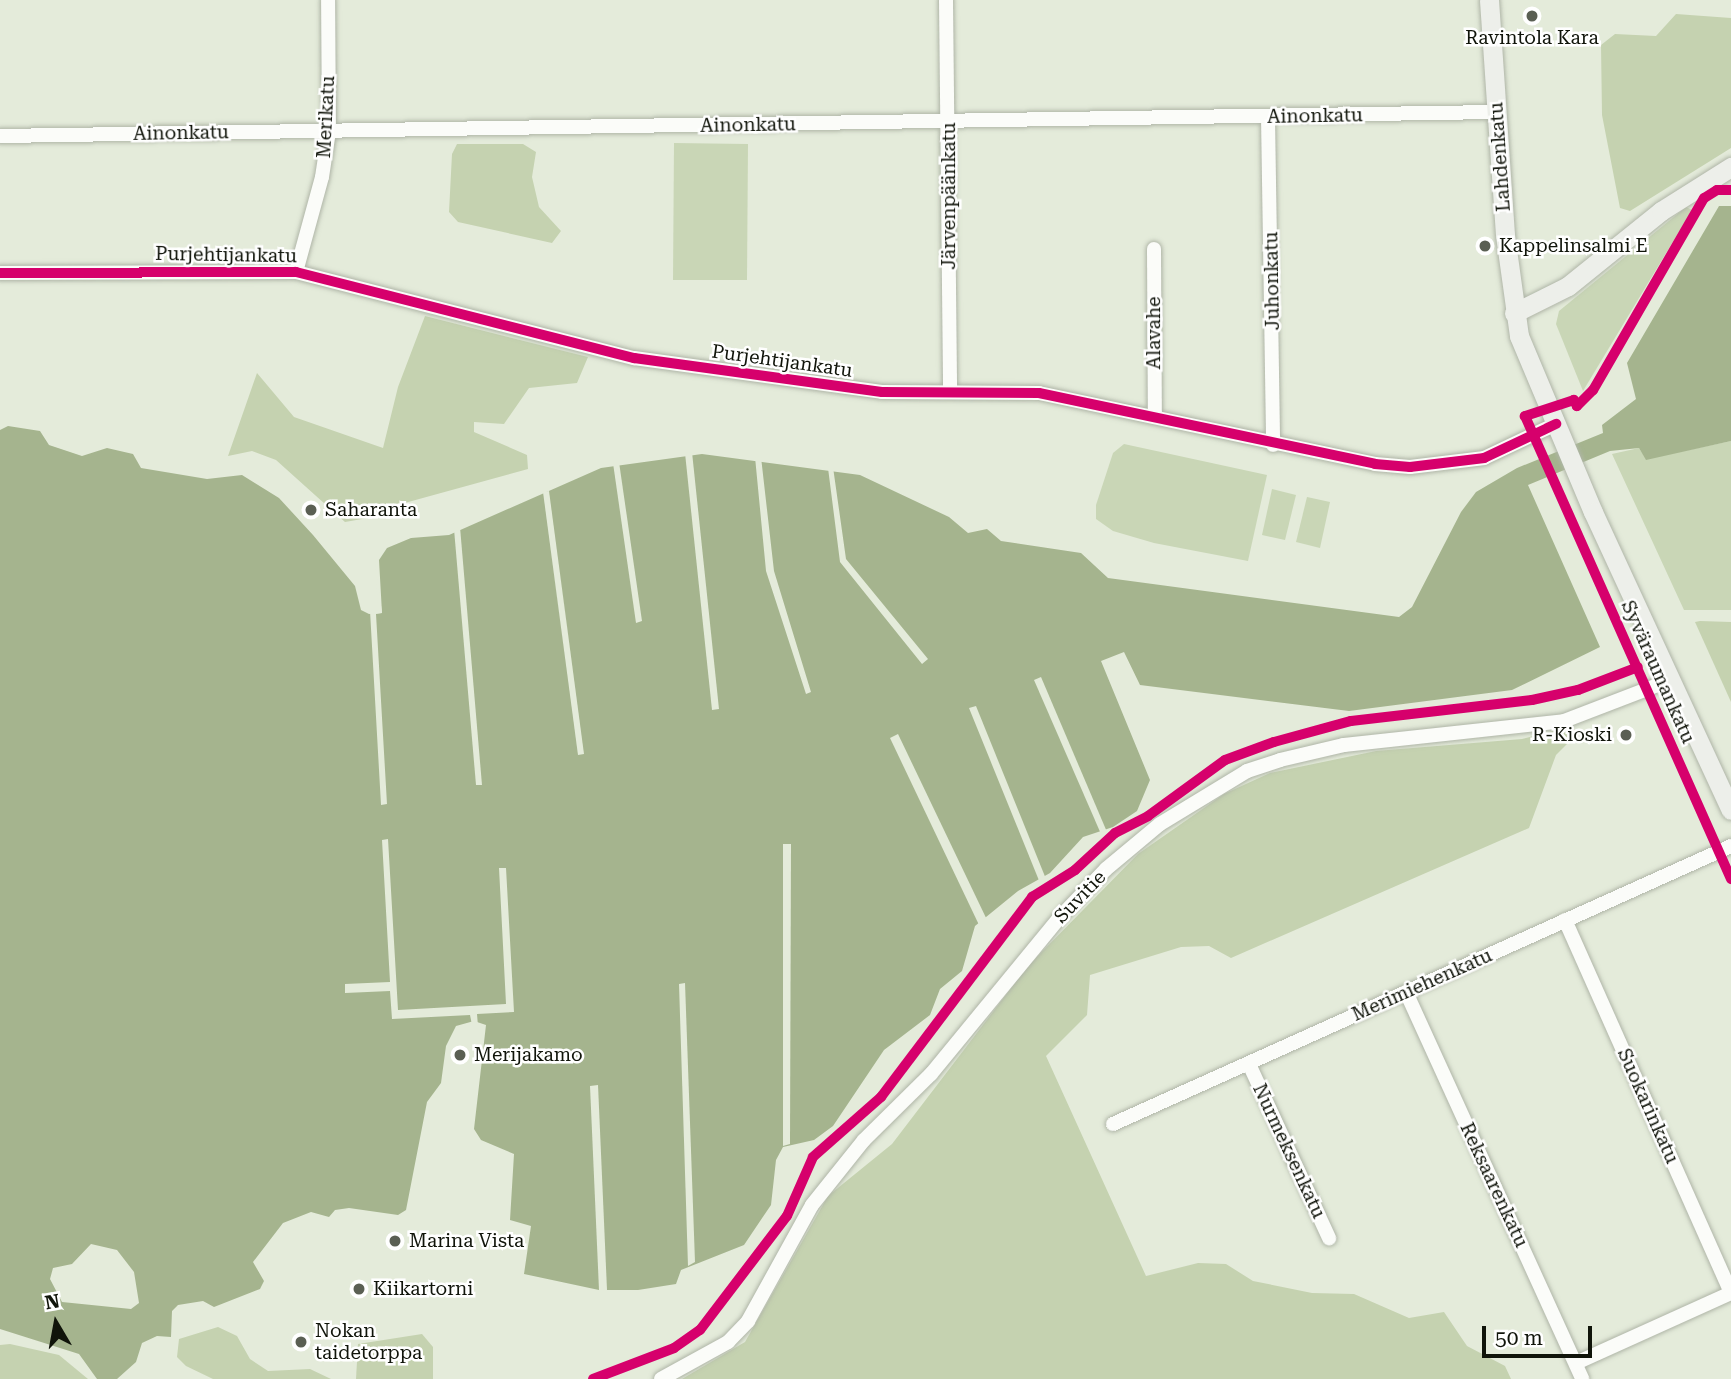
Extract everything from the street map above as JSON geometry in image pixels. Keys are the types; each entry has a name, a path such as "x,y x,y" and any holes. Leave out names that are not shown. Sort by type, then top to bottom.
{"main road":[{"name":"Lahdenkatu","path":"1489,0 1514,313"},
{"path":"1514,313 1569,286 1661,211 1731,167"},
{"name":"Syväraumankatu","path":"1514,313 1527,362 1671,680 1722,765 1731,810"}],"street":[{"name":"Merikatu","path":"296,272 323,177 329,131 328,0"},
{"name":"Järvenpäänkatu","path":"946,0 950,392"},
{"name":"Ainonkatu","path":"0,135 1497,112"},
{"name":"Juhonkatu","path":"1268,117 1273,445"},
{"name":"Alavahe","path":"1154,249 1155,417"},
{"name":"Purjehtijankatu","path":"0,273 296,272 634,358 882,392 1039,393 1273,445 1375,464 1451,464 1502,452 1559,432"},
{"name":"Suvitie","path":"661,1379 728,1342 748,1321 812,1205 864,1140 931,1074 1060,918 1106,869 1160,824 1247,771 1280,760 1344,745 1564,722 1671,680"},
{"name":"Merimiehenkatu","path":"1113,1124 1731,846"},
{"name":"Suokarinkatu","path":"1565,920 1731,1293"},
{"name":"Reksaarenkatu","path":"1406,992 1582,1379"},
{"name":"Nurmeksenkatu","path":"1249,1064 1329,1238"},
{"path":"1576,1363 1731,1293"}],"shaded area":[{"path":"1676,14 1731,18 1731,148 1630,211 1620,208 1602,115 1601,45 1615,34 1656,36"},
{"path":"674,143 748,144 747,280 673,280"},
{"path":"457,144 523,144 536,152 532,177 539,207 561,231 552,243 458,222 449,212 452,154"},
{"path":"1719,206 1731,206 1731,441 1646,460 1639,448 1610,451 1528,485 1600,647 1512,690 1349,711 1140,685 1124,652 1101,661 1150,780 1137,811 1113,827 1083,837 1050,873 1018,891 975,926 962,971 940,989 930,1015 884,1050 833,1126 814,1140 783,1147 776,1160 771,1205 744,1245 681,1270 676,1284 638,1290 599,1290 524,1274 531,1226 510,1220 514,1154 481,1140 474,1129 486,1025 474,1021 456,1026 446,1046 441,1083 427,1102 406,1210 398,1215 349,1208 335,1210 329,1217 311,1212 283,1223 253,1262 264,1281 260,1289 214,1307 203,1301 178,1305 172,1311 171,1337 157,1336 142,1343 136,1362 117,1379 97,1379 79,1354 0,1329 0,430 8,426 40,431 49,445 82,456 107,448 133,454 141,468 207,479 242,475 279,498 313,535 355,586 361,610 369,614 382,613 379,560 387,548 411,538 449,535 601,468 702,454 860,475 949,517 968,533 987,529 1001,541 1081,553 1108,578 1399,617 1412,607 1461,512 1476,492 1517,468 1603,433 1602,425 1636,399 1627,363","holes":["91,1244 117,1250 134,1272 139,1303 131,1309 62,1302 50,1279 53,1268 72,1264"]},
{"path":"1686,207 1692,210 1583,391 1556,324 1559,311"},
{"path":"425,316 588,357 577,383 529,388 504,424 474,422 474,432 527,455 528,469 401,504 379,516 345,522 276,460 252,451 228,456 257,373 294,417 383,448 398,387"},
{"path":"1731,441 1731,610 1684,610 1612,454 1639,448 1646,459"},
{"path":"1124,444 1267,475 1248,561 1154,543 1113,531 1096,519 1096,505 1113,453"},
{"path":"1272,489 1296,495 1285,540 1262,535"},
{"path":"1307,497 1330,502 1320,548 1296,542"},
{"path":"1695,622 1731,622 1731,702"},
{"path":"1557,730 1576,735 1556,755 1529,828 1231,958 1209,946 1181,947 1090,975 1087,1015 1046,1056 1146,1276 1198,1263 1226,1264 1253,1281 1312,1293 1354,1294 1409,1318 1444,1312 1467,1346 1505,1366 1511,1379 682,1379 745,1342 828,1196 892,1144 1028,966 1138,854 1224,794 1270,773 1376,751 1522,739"},
{"path":"218,1327 237,1336 250,1359 268,1371 310,1369 331,1379 213,1379 186,1366 177,1357 179,1339"},
{"path":"422,1334 433,1347 433,1379 356,1379 358,1344"},
{"path":"10,1344 59,1355 88,1379 0,1379 0,1345"}],"pier":[{"path":"692,452 719,709 712,710 685,453"},
{"path":"755,457 761,457 774,571 811,692 806,694 766,571"},
{"path":"619,462 642,621 636,623 613,463"},
{"path":"833,467 846,559 928,659 922,664 840,562 828,468"},
{"path":"549,491 584,754 578,755 543,492"},
{"path":"460,527 482,785 476,785 454,529"},
{"path":"375,560 382,613 376,614 387,804 381,805 370,611 378,610"},
{"path":"1041,677 1107,832 1101,834 1034,680"},
{"path":"976,706 1046,879 1040,883 969,708"},
{"path":"898,734 988,922 980,927 890,738"},
{"path":"388,839 398,1010 506,1004 499,868 506,868 514,1012 477,1014 478,1026 472,1025 470,1015 392,1019 390,991 345,993 345,984 390,982 382,840"},
{"path":"783,844 791,844 790,1144 783,1146"},
{"path":"685,983 695,1262 688,1266 679,984"},
{"path":"598,1085 607,1290 599,1290 590,1086"}],"cycle path":[{"path":"1731,190 1717,190 1704,198 1593,390 1577,406 1574,400 1525,416 1731,879"},
{"path":"0,273 296,272 634,358 882,392 1039,393 1375,464 1410,467 1484,458 1556,424"},
{"path":"593,1379 674,1348 700,1330 787,1216 813,1157 881,1097 1032,897 1075,870 1115,833 1148,816 1225,760 1274,742 1351,721 1532,700 1578,690 1638,667"}],"place":[{"name":"Ravintola Kara","path":"1532,16"},
{"name":"Kappelinsalmi E","path":"1485,246"},
{"name":"Saharanta","path":"311,510"},
{"name":"R-Kioski","path":"1626,735"},
{"name":"Merijakamo","path":"460,1055"},
{"name":"Marina Vista","path":"395,1241"},
{"name":"Kiikartorni","path":"359,1289"},
{"name":"Nokan taidetorppa","path":"301,1342"}]}
